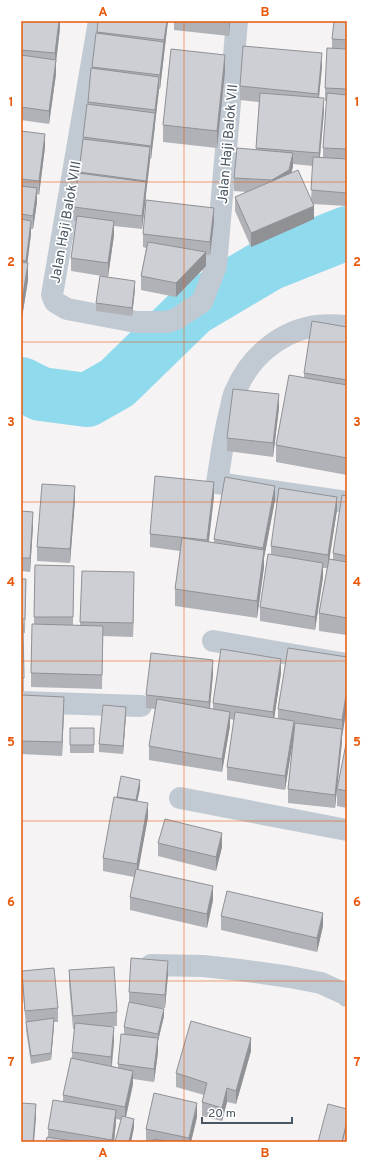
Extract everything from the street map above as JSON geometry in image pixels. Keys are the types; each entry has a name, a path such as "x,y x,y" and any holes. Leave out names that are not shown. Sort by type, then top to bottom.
{"street":[{"name":"Jalan Haji Balok VIII","path":"99,21 52,295 55,302 67,309 136,322 167,322 176,319 202,302 216,266"},
{"name":"Jalan Haji Balok VII","path":"216,266 237,21"},
{"path":"347,326 310,326 283,336 264,350 245,372 235,390 226,427 217,483 347,502"},
{"path":"213,641 347,664"},
{"path":"21,702 140,706"},
{"path":"180,798 347,830"},
{"path":"150,965 203,966 240,970 321,983 346,992"}],"building":[{"path":"21,21 59,21 55,53 21,50"},
{"path":"98,21 167,21 164,40 97,32"},
{"path":"334,21 347,21 347,40 332,39"},
{"path":"96,33 164,42 160,75 92,67"},
{"path":"243,46 322,53 318,94 240,86"},
{"path":"327,48 347,49 347,89 325,88"},
{"path":"171,49 225,55 217,131 163,125"},
{"path":"21,55 56,60 49,111 21,107"},
{"path":"91,68 159,77 155,110 88,102"},
{"path":"260,93 324,98 319,153 256,148"},
{"path":"327,93 347,95 347,149 323,148"},
{"path":"87,104 155,113 151,146 83,137"},
{"path":"21,131 45,134 39,181 21,179"},
{"path":"83,139 150,147 146,181 79,172"},
{"path":"237,148 293,153 289,170 272,180 234,178"},
{"path":"313,157 347,159 347,193 311,190"},
{"path":"298,170 314,206 251,233 235,197"},
{"path":"78,173 146,182 142,216 74,207"},
{"path":"21,186 37,188 33,216 21,214"},
{"path":"146,200 214,208 210,242 143,234"},
{"path":"77,216 114,221 108,263 71,258"},
{"path":"21,219 31,221 26,261 21,260"},
{"path":"148,242 206,252 176,283 141,276"},
{"path":"21,262 28,263 21,307"},
{"path":"100,276 135,281 132,308 96,303"},
{"path":"312,321 347,327 347,380 304,373"},
{"path":"289,375 347,385 347,458 276,445"},
{"path":"233,389 279,394 273,443 227,438"},
{"path":"155,476 214,482 207,540 150,534"},
{"path":"225,477 275,486 263,548 214,539"},
{"path":"42,484 75,486 70,549 37,547"},
{"path":"279,488 337,497 328,555 271,546"},
{"path":"342,495 347,496 347,556 333,553"},
{"path":"21,511 33,512 30,558 21,558"},
{"path":"182,538 264,550 257,601 175,589"},
{"path":"268,554 323,563 315,617 260,607"},
{"path":"329,559 347,562 347,618 319,613"},
{"path":"35,565 74,566 73,617 34,617"},
{"path":"82,571 134,572 133,623 80,622"},
{"path":"21,579 26,579 25,619 21,619"},
{"path":"32,624 103,626 102,675 31,673"},
{"path":"21,625 23,625 24,678 21,678"},
{"path":"288,648 347,657 347,689 342,720 278,709"},
{"path":"221,649 281,659 273,712 213,703"},
{"path":"151,653 213,660 209,702 146,695"},
{"path":"21,695 64,697 62,742 21,741"},
{"path":"157,699 230,712 222,759 149,746"},
{"path":"103,705 126,707 123,746 99,744"},
{"path":"235,712 294,721 285,776 227,767"},
{"path":"295,723 342,729 335,795 288,789"},
{"path":"70,728 94,728 94,745 70,745"},
{"path":"347,739 347,791 337,789"},
{"path":"121,776 140,780 136,800 117,797"},
{"path":"114,797 148,803 137,864 103,858"},
{"path":"165,819 222,833 216,857 158,843"},
{"path":"136,869 213,886 207,914 130,897"},
{"path":"227,891 323,913 317,938 221,916"},
{"path":"131,958 168,961 165,995 129,992"},
{"path":"114,967 117,1012 73,1016 69,970"},
{"path":"54,968 58,1008 25,1011 22,971"},
{"path":"129,1002 164,1009 158,1034 124,1027"},
{"path":"54,1018 51,1053 31,1056 26,1022"},
{"path":"191,1021 251,1038 236,1091 227,1088 222,1108 202,1102 207,1083 176,1073"},
{"path":"75,1023 114,1027 111,1057 72,1052"},
{"path":"121,1034 158,1038 154,1069 118,1064"},
{"path":"71,1058 133,1071 125,1107 63,1095"},
{"path":"154,1093 197,1103 189,1138 146,1129"},
{"path":"53,1100 116,1110 112,1140 48,1129"},
{"path":"21,1103 36,1104 33,1142 21,1142"},
{"path":"328,1104 347,1109 347,1122 342,1142 318,1142"},
{"path":"122,1116 134,1119 129,1142 115,1142"},
{"path":"347,1122 347,1142 342,1142"},
{"path":"47,1137 78,1142 46,1142"},
{"path":"154,1139 170,1142 153,1142"}],"waterway":[{"path":"21,384 41,394 87,400 117,383 193,309 269,264 347,233"}]}
